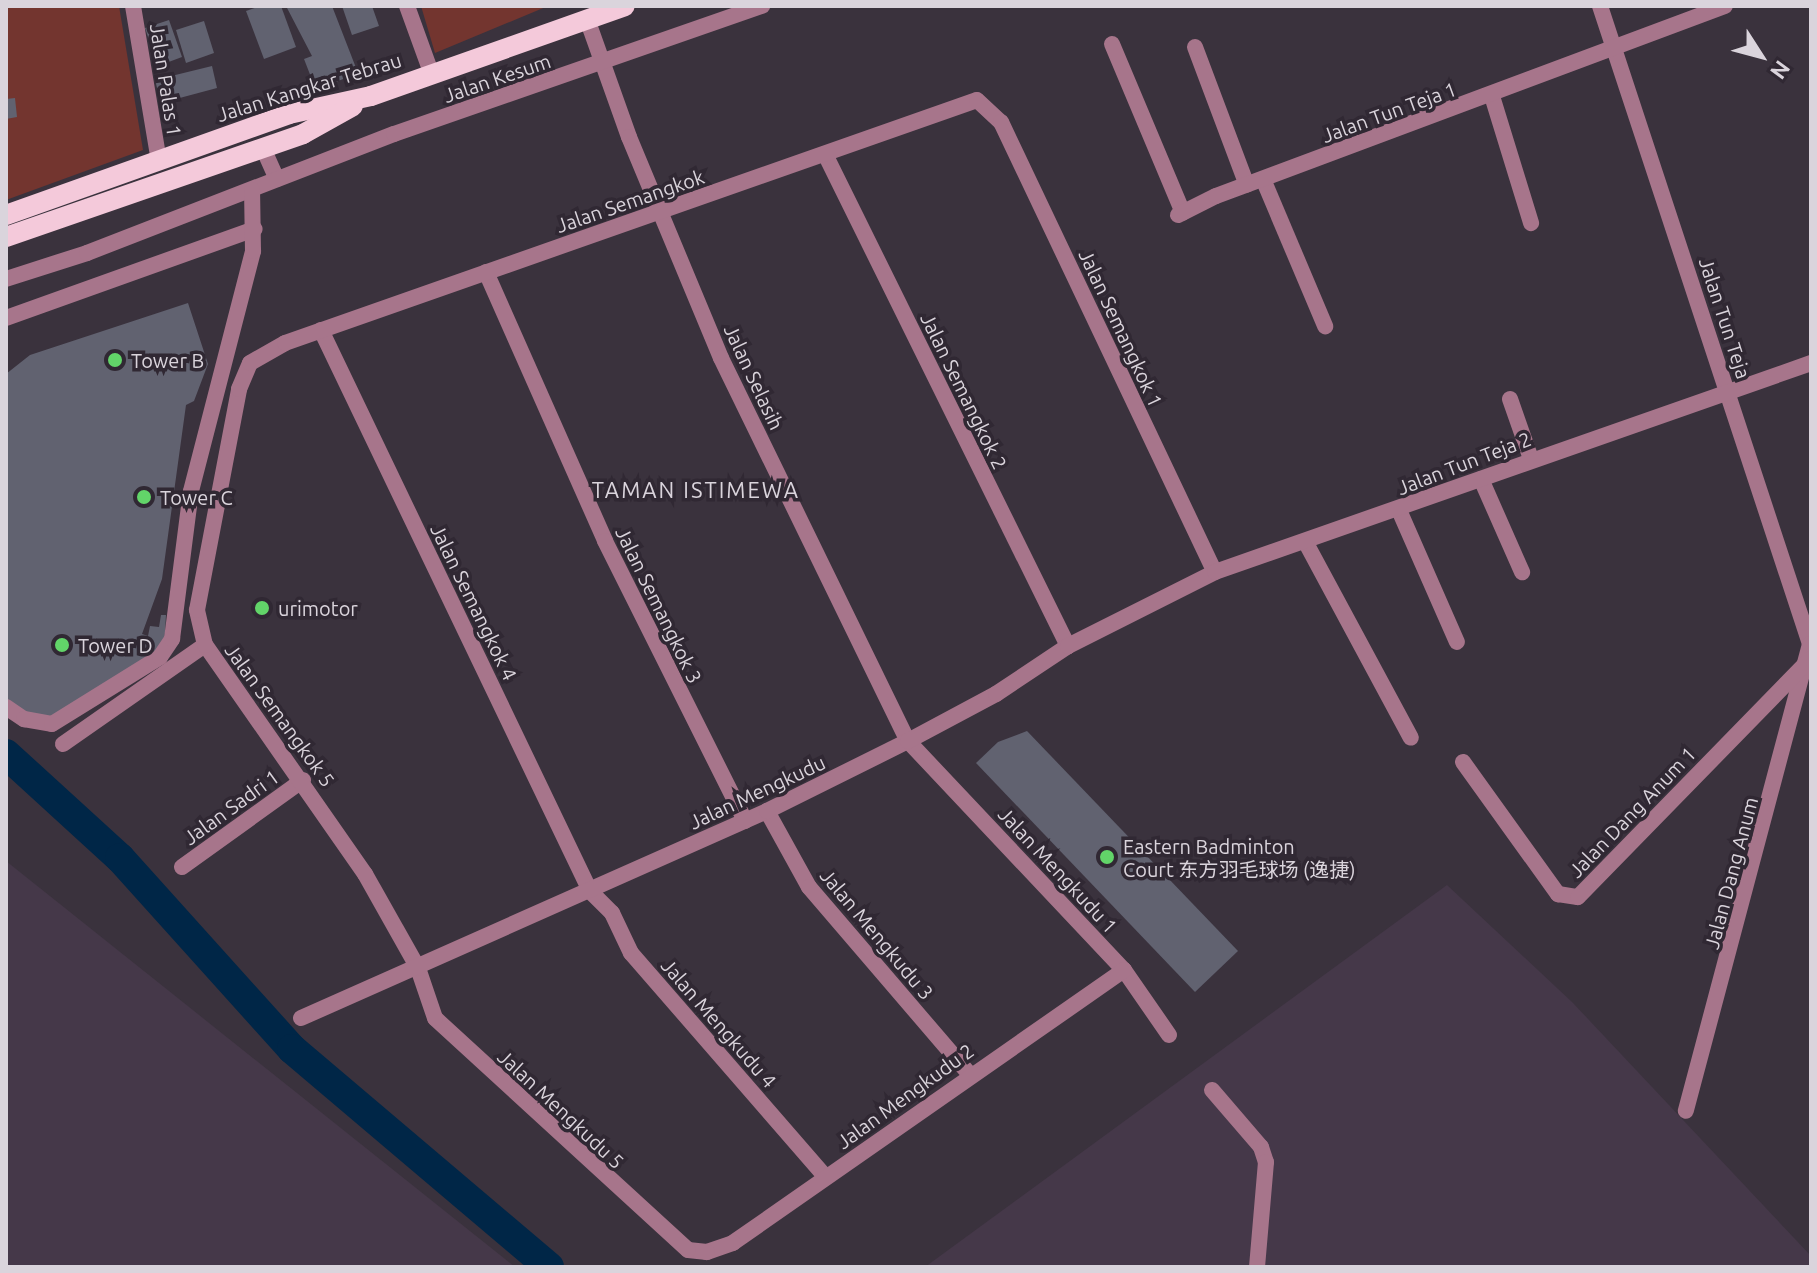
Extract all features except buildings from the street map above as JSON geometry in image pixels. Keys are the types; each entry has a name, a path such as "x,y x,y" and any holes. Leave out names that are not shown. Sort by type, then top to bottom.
{"main road":[{"name":"Jalan Kangkar Tebrau","path":"6,215 289,114 371,96 625,6"},
{"path":"6,237 303,134 371,96"}],"street":[{"name":"Jalan Palas 1","path":"133,6 159,161"},
{"path":"407,6 432,75"},
{"name":"Jalan Kesum","path":"6,279 762,6"},
{"name":"Jalan Tun Teja","path":"1600,6 1810,649"},
{"name":"Jalan Tun Teja 1","path":"1112,44 1180,214 1255,182 1492,96 1725,6"},
{"name":"Jalan Selasih","path":"587,19 602,64 721,358 908,741"},
{"path":"1195,47 1255,182 1325,326"},
{"path":"1492,96 1531,223"},
{"name":"Jalan Semangkok","path":"285,343 661,213 972,100 987,105"},
{"name":"Jalan Semangkok 1","path":"987,105 1001,122 1215,572"},
{"path":"263,148 277,179"},
{"name":"Jalan Semangkok 2","path":"825,154 1068,646"},
{"path":"6,707 24,719 52,724 166,650 174,630 191,491 255,229 252,190"},
{"path":"6,318 255,229"},
{"name":"Jalan Semangkok 3","path":"486,272 605,541 745,821"},
{"name":"Jalan Semangkok 4","path":"321,330 590,891"},
{"name":"Jalan Semangkok 5","path":"285,343 250,363 239,389 197,610 205,645 303,780 418,968"},
{"name":"Jalan Tun Teja 2","path":"1215,572 1267,551 1306,543 1531,459 1811,363"},
{"path":"1510,399 1531,459"},
{"path":"1481,479 1522,572"},
{"path":"1399,510 1457,642"},
{"path":"1306,543 1411,738"},
{"name":"Jalan Mengkudu","path":"301,1018 767,811 908,741 996,694 1068,646 1215,572"},
{"path":"63,744 205,645"},
{"name":"Jalan Dang Anum 1","path":"1463,762 1558,894 1578,897 1810,649"},
{"name":"Jalan Dang Anum","path":"1686,1111 1810,649"},
{"name":"Jalan Mengkudu 1","path":"908,741 1124,970 1169,1035"},
{"name":"Jalan Sadri 1","path":"182,867 303,780"},
{"name":"Jalan Mengkudu 3","path":"767,811 809,887 969,1074"},
{"name":"Jalan Mengkudu 4","path":"590,891 612,913 631,953 826,1177"},
{"name":"Jalan Mengkudu 5","path":"418,968 435,1018 688,1250 707,1252"},
{"name":"Jalan Mengkudu 2","path":"707,1252 733,1243 969,1074 1124,970"},
{"path":"1212,1090 1261,1147 1266,1162 1257,1267"}],"shaded area":[{"path":"6,6 119,6 143,150 6,200"},
{"path":"421,6 548,6 435,53"},
{"path":"6,861 515,1267 6,1267"},
{"path":"1447,885 1573,1003 1811,1256 1811,1267 925,1267"}],"waterway":[{"path":"6,754 120,858 292,1049 549,1267"}],"place":[{"name":"Tower B","path":"115,360"},
{"name":"Tower C","path":"144,497"},
{"name":"urimotor","path":"262,608"},
{"name":"Tower D","path":"62,645"},
{"name":"Eastern Badminton Court 东方羽毛球场 (逸捷)","path":"1107,857"}],"district":[{"name":"TAMAN ISTIMEWA","path":"696,490"}]}
